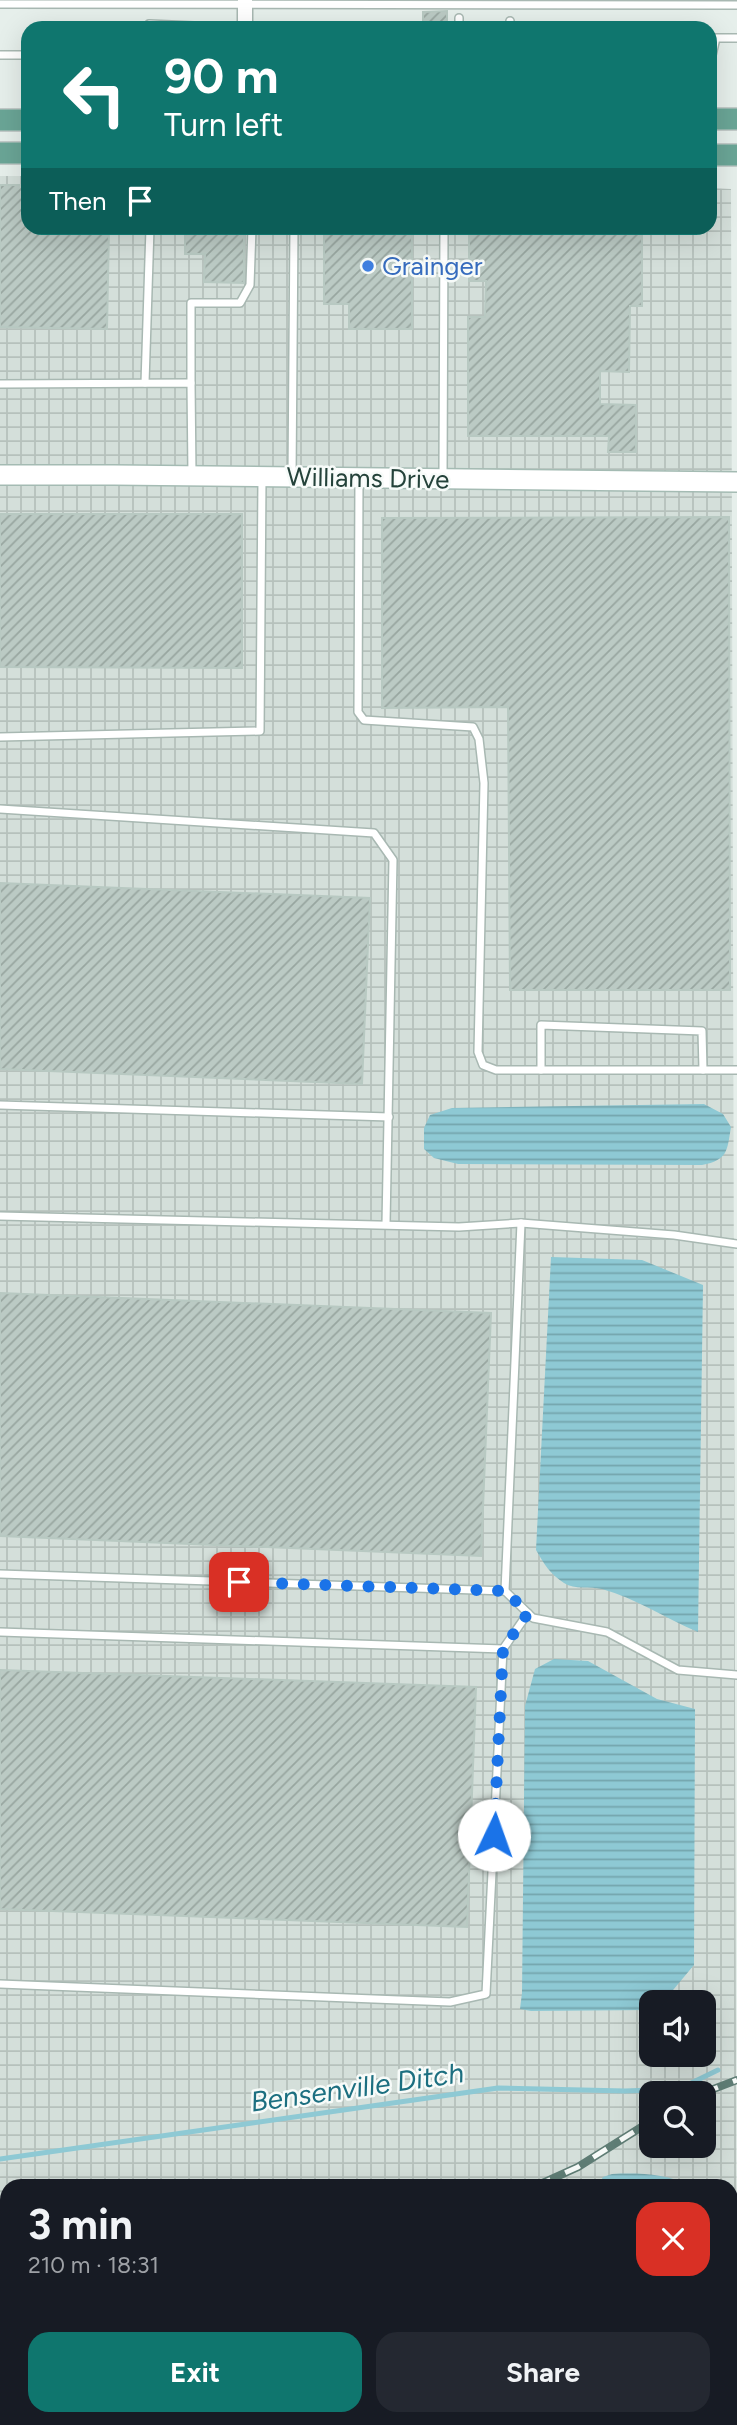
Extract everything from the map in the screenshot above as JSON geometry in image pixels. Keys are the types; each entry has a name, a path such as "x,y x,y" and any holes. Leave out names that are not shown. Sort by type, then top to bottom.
{"main road":[{"path":"717,119 737,119"},
{"path":"0,120 21,120"},
{"path":"0,153 21,153"},
{"path":"717,155 737,155"},
{"name":"Williams Drive","path":"0,475 737,482"}],"street":[{"path":"245,2 245,21"}],"lane":[{"path":"0,4 245,2 737,5"},
{"path":"717,38 737,38"},
{"path":"0,55 21,55"},
{"path":"145,383 150,235"},
{"path":"192,476 191,303 240,303 250,285 251,235"},
{"path":"292,477 293,235"},
{"path":"443,479 444,235"},
{"path":"0,384 191,383"},
{"path":"0,737 260,731 262,477"},
{"path":"359,478 358,712 364,720 473,727 479,739 484,783 478,1052 483,1065 496,1070 737,1070"},
{"path":"0,809 374,832 393,860 386,1224"},
{"path":"541,1070 541,1025 702,1031 703,1070"},
{"path":"0,1105 389,1117"},
{"path":"0,1216 459,1227 521,1223 674,1235 737,1244"},
{"path":"505,1591 521,1223"},
{"path":"0,1574 505,1591 533,1618 607,1632 678,1670 737,1675"},
{"path":"0,1984 450,2002 486,1994 503,1649 528,1613"},
{"path":"0,1632 503,1649"}],"shaded area":[{"path":"0,176 21,176 21,235 717,235 717,188 731,189 736,2179 0,2179"}],"water":[{"path":"704,1104 723,1114 731,1127 722,1157 702,1165 458,1164 434,1158 424,1149 424,1128 430,1115 452,1108"},
{"path":"551,1257 642,1260 703,1285 698,1632 615,1593 564,1583 548,1568 536,1550"},
{"path":"554,1659 588,1661 657,1699 695,1709 694,1965 673,1990 639,1990 639,2010 520,2009 525,1706 535,1669"},
{"path":"612,2174 641,2174 674,2179 602,2179"}],"building":[{"path":"447,11 447,21 423,21 423,12"},
{"path":"0,185 21,185 21,235 109,235 107,329 0,327"},
{"path":"185,235 244,235 244,283 204,282 205,254 185,254"},
{"name":"Grainger","path":"324,235 412,235 412,329 349,329 349,304 324,304"},
{"path":"469,235 642,235 642,306 630,306 629,372 600,371 600,404 636,405 636,452 608,452 609,436 468,436 468,317 485,317 486,281 469,281"},
{"path":"0,514 242,514 242,668 0,667"},
{"path":"729,517 730,990 510,990 508,707 382,708 382,518"},
{"path":"0,883 370,898 362,1084 0,1069"},
{"path":"0,1293 491,1313 481,1556 0,1536"},
{"path":"0,1670 476,1687 467,1927 0,1909"}],"waterway":[{"name":"Bensenville Ditch","path":"0,2159 498,2088 625,2091 679,2089 718,2070"}],"railway":[{"path":"716,2088 737,2080"},
{"path":"551,2179 578,2167 639,2129"}],"place":[{"name":"Grainger","path":"368,266"}],"route":[{"path":"239,1582 505,1591 528,1613 503,1649 494,1835"}]}
